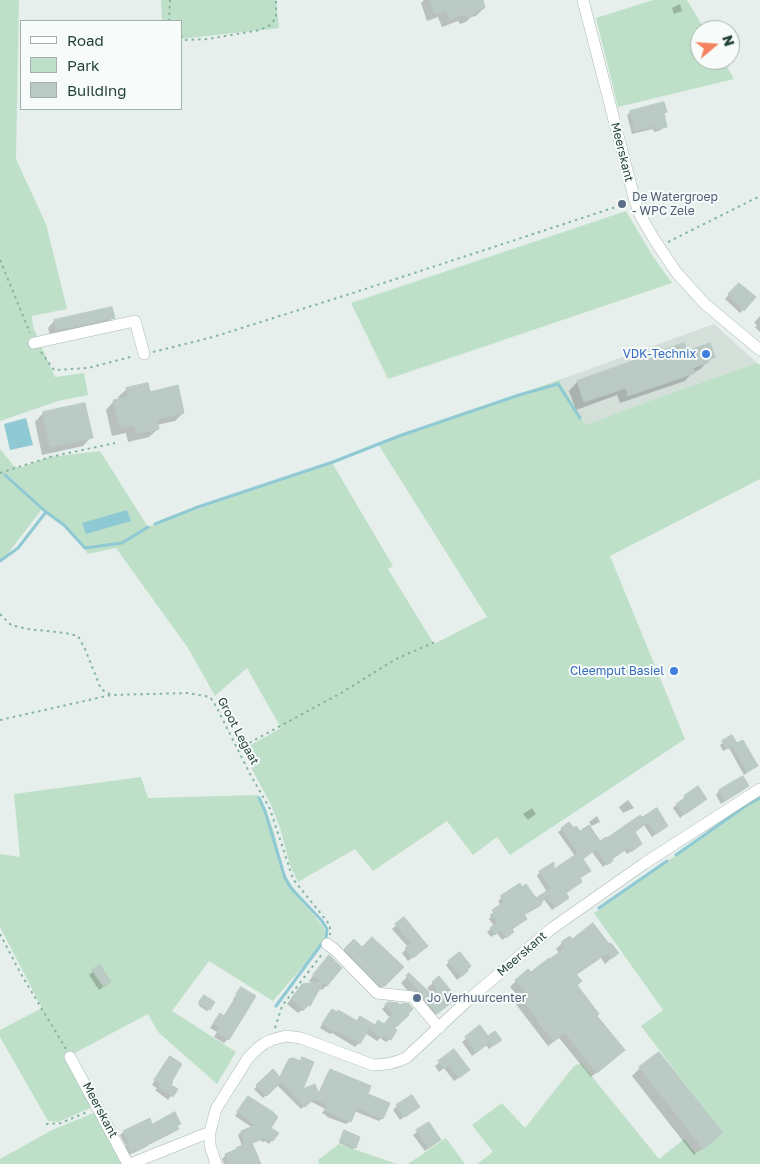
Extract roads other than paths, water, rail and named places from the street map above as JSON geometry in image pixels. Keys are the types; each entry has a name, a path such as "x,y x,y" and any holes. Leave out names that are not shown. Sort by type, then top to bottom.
{"street":[{"name":"Meerskant","path":"583,0 640,215 676,272 705,304 760,350"},
{"path":"34,344 136,321 144,354"},
{"name":"Meerskant","path":"70,1057 129,1164 210,1132 216,1109 248,1058 258,1048 271,1040 286,1036 301,1038 364,1062 381,1065 395,1063 406,1058 551,929 645,863 760,789"},
{"path":"327,944 377,993 413,997 439,1028"},
{"path":"210,1132 210,1144 216,1164"}],"water":[{"path":"26,418 33,445 10,450 4,424"},
{"path":"127,510 131,521 86,534 82,523"}],"waterway":[{"path":"155,524 198,507 333,462 399,436 519,395 558,384 580,418"},
{"path":"5,475 46,512 64,525 85,548 122,543 148,527"},
{"path":"0,561 18,548 46,512"},
{"path":"259,798 265,811 285,878 291,888 322,921 327,929 326,938 276,1006"},
{"path":"676,855 747,805 760,798"},
{"path":"599,908 667,861"}],"place":[{"name":"De Watergroep - WPC Zele","path":"622,204"},
{"name":"VDK-Technix","path":"706,354"},
{"name":"Cleemput Basiel","path":"674,671"},
{"name":"Jo Verhuurcenter","path":"417,998"}]}
